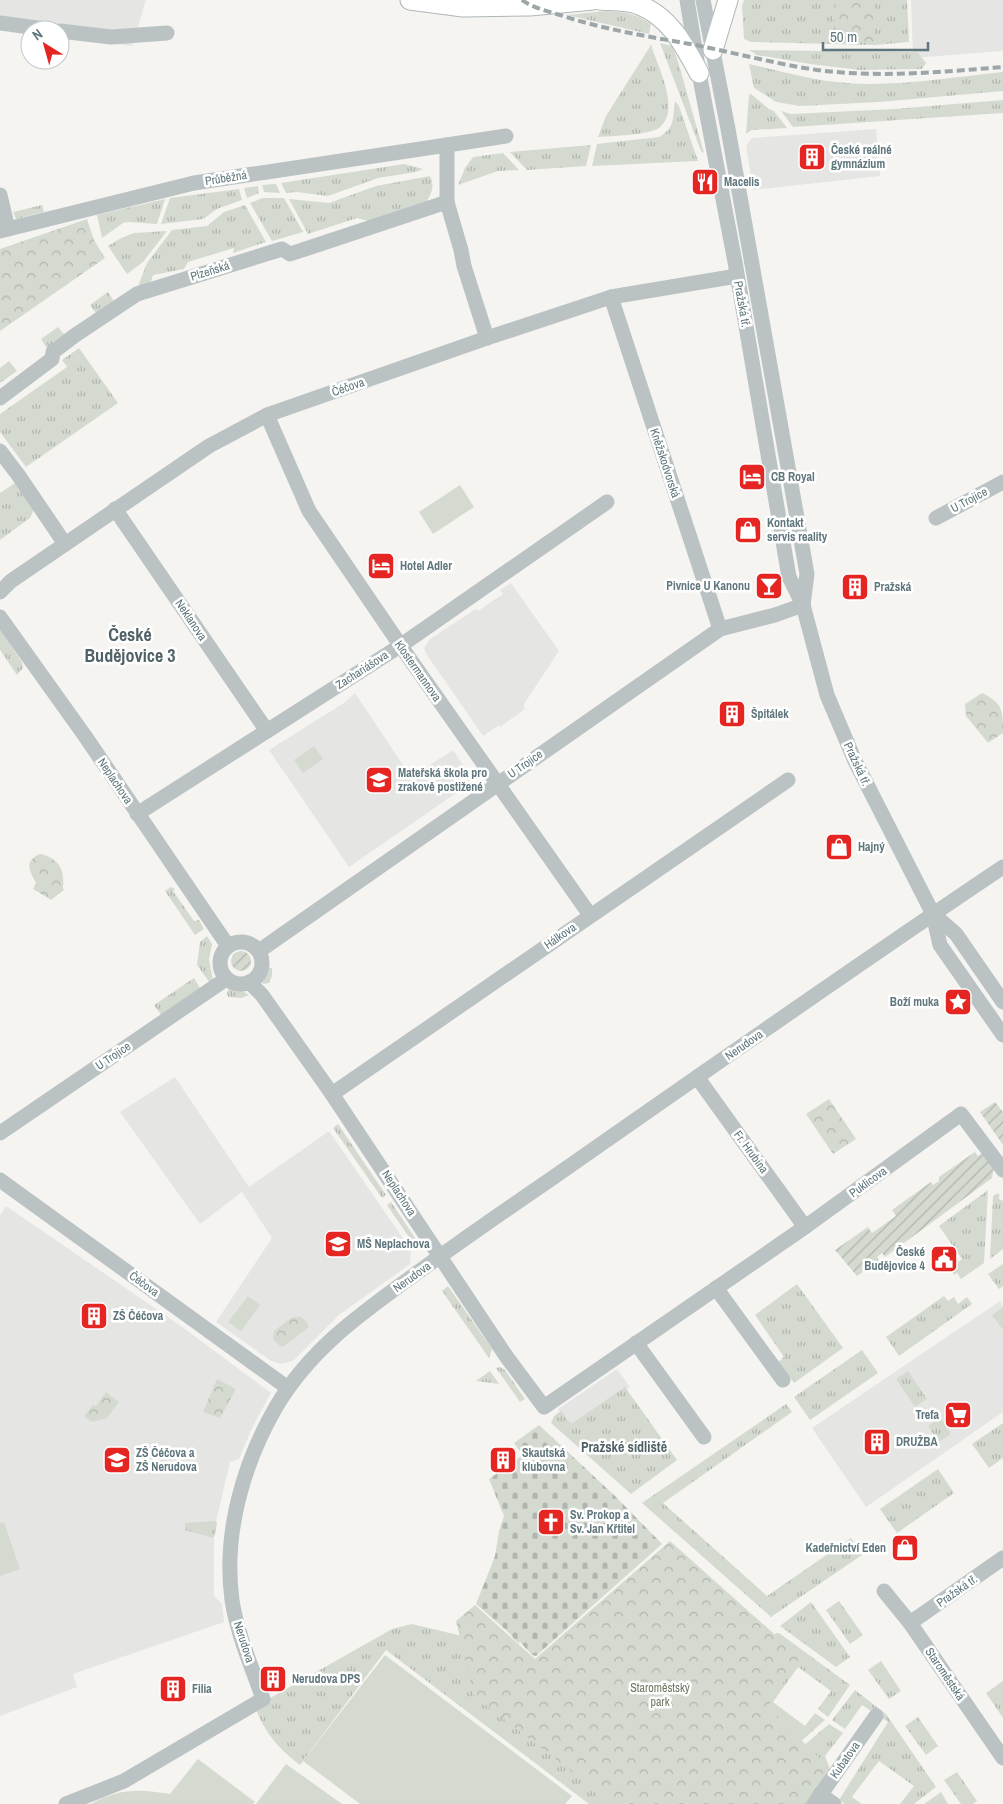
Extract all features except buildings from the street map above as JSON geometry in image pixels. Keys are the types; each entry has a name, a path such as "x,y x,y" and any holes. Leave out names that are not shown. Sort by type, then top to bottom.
{"main road":[{"path":"410,0 463,7 530,6 593,0"},
{"path":"600,0 638,4 663,19 673,29 699,73"},
{"path":"714,50 728,0"}],"street":[{"name":"Pražská tř.","path":"688,0 699,73 737,276 789,577 803,605 831,704 855,760 933,914 940,945 1003,1035"},
{"name":"Pražská tř.","path":"703,0 714,50 807,574 803,605"},
{"path":"0,23 20,26"},
{"path":"70,32 111,38 167,33"},
{"name":"Průběžná","path":"0,195 4,230 194,183 506,136"},
{"path":"447,145 447,202 464,266 487,338"},
{"name":"Plzeňská","path":"0,398 52,359 54,352 74,336 137,294 282,249 290,254 447,202"},
{"name":"Čéčova","path":"0,592 11,580 209,446 266,415 611,297 737,276"},
{"name":"Kněžskodvorská","path":"611,297 720,629"},
{"name":"Klostermannova","path":"266,415 309,511 400,646 590,915"},
{"path":"0,451 65,544"},
{"name":"U Trojice","path":"936,518 1003,482"},
{"name":"Zachariášova","path":"137,814 400,646 607,502"},
{"name":"Neklanova","path":"115,509 267,731"},
{"name":"U Trojice","path":"259,951 720,629 775,615 803,605"},
{"name":"Neplachova","path":"0,617 85,736 228,946"},
{"name":"Hálkova","path":"332,1094 788,780"},
{"name":"Nerudova","path":"66,1804 124,1781 263,1699 240,1633 232,1603 230,1550 236,1512 249,1464 275,1409 288,1388 332,1337 440,1256 1003,867"},
{"name":"Pražská tř.","path":"933,914 956,934 1003,1002"},
{"path":"241,942 248,943 259,951 262,957 262,969 250,982 236,984 226,979 220,964 223,951 228,946 241,942"},
{"name":"U Trojice","path":"0,1133 226,979"},
{"name":"Neplachova","path":"250,982 262,995 332,1094 506,1356 544,1407"},
{"name":"Fr. Hrubína","path":"697,1077 805,1228"},
{"name":"Puklicova","path":"544,1407 805,1228 961,1114 1003,1170"},
{"name":"Čéčova","path":"0,1180 288,1388"},
{"path":"716,1288 783,1380"},
{"path":"636,1343 704,1436"},
{"name":"Pražská tř.","path":"910,1623 1003,1558"},
{"name":"Staroměstská","path":"884,1591 910,1623 1003,1758"},
{"name":"Kubatova","path":"817,1799 876,1716"},
{"path":"817,1799 834,1804"}],"shaded area":[{"path":"0,0 146,0 132,46 70,38 70,20 20,20 20,32 0,29"},
{"path":"911,0 1003,0 1003,51 913,58"},
{"name":"České reálné gymnázium","path":"876,129 880,176 753,190 746,146 752,138"},
{"path":"511,583 559,651 524,704 524,710 500,727 499,725 483,736 424,648 430,639 503,594 500,590"},
{"name":"Mateřská škola pro zrakově postižené","path":"355,693 411,777 453,750 467,771 469,783 349,867 269,750 344,703"},
{"name":"MŠ Neplachova","path":"175,1077 249,1187 329,1131 411,1250 410,1264 339,1315 293,1361 281,1364 271,1361 216,1322 272,1238 242,1192 200,1224 120,1112"},
{"name":"ZŠ Čéčova a ZŠ Nerudova","path":"6,1206 181,1326 271,1393 253,1426 239,1459 230,1462 214,1530 214,1596 222,1604 224,1622 73,1674 77,1687 0,1716 0,1215"},
{"path":"1000,1301 1003,1306 1003,1412 866,1507 812,1428"},
{"path":"617,1369 630,1387 570,1427 558,1409"}],"green space":[{"path":"744,0 907,0 909,42 875,45 751,42 744,39 742,6"},
{"path":"834,0 874,0 875,43 834,42"},
{"path":"605,11 629,14 646,21 651,24 649,34 567,15"},
{"path":"660,43 672,46 677,58 704,153 701,151"},
{"path":"651,45 666,88 668,111 666,120 659,128 647,132 598,137 606,116"},
{"path":"749,50 917,52 926,63 922,69 860,70 757,55"},
{"path":"749,64 822,80 866,84 925,81 1003,72 1003,91 879,102 800,106 776,102 754,88"},
{"path":"751,94 774,111 787,128 752,130 746,134 749,95"},
{"path":"1003,100 1003,113 793,127 781,111 791,114 894,109"},
{"path":"675,101 679,106 698,161 592,166 597,144 659,137 668,130 672,122"},
{"path":"591,145 586,166 527,170 510,152"},
{"path":"503,153 519,170 498,171 458,185 465,168 473,157"},
{"path":"404,164 423,169 416,172 378,178 328,196 297,192 286,193 281,183"},
{"path":"430,176 432,189 426,202 373,222 357,218 308,234 289,199 329,203 376,186"},
{"path":"276,184 280,193 264,192 262,185"},
{"path":"258,186 259,193 247,198 244,188"},
{"path":"239,189 242,200 217,209 203,219 161,224 170,198"},
{"path":"263,198 284,198 303,232 272,241 250,203"},
{"path":"165,199 157,224 123,223 102,238 97,215"},
{"path":"42,205 44,212 16,219 13,212"},
{"path":"245,205 266,242 233,253 234,248 188,262 184,269 153,275 150,285 138,286 147,263 172,230 207,226 224,212"},
{"path":"87,219 94,240 105,258 0,331 0,249"},
{"path":"167,231 143,262 127,274 108,246 134,233"},
{"path":"108,292 115,303 97,315 90,305"},
{"path":"58,327 66,337 48,350 41,339"},
{"path":"79,348 118,403 26,467 0,432 0,414 67,367 62,360"},
{"path":"9,361 17,371 0,383 0,368"},
{"path":"15,483 34,509 30,518 0,540 0,493"},
{"path":"460,485 474,507 433,534 419,512"},
{"path":"0,629 22,662 23,668 17,675 0,650"},
{"path":"982,693 998,704 1003,719 1003,733 988,743 966,716 965,704"},
{"path":"314,746 323,759 303,773 294,760"},
{"path":"40,854 52,858 62,870 64,890 51,900 33,889 36,883 29,866 32,860"},
{"path":"171,887 175,889 173,891 194,921 199,920 204,929 195,935 165,891"},
{"path":"207,936 212,944 209,960 213,980 210,983 197,965 200,942"},
{"path":"241,951 248,954 251,961 248,968 241,971 234,968 231,961 234,954"},
{"path":"267,968 272,968 272,976 269,983 263,984 261,979"},
{"path":"194,978 200,988 161,1015 154,1005"},
{"path":"229,987 240,989 249,995 242,998 228,997"},
{"path":"829,1099 856,1139 833,1154 806,1114"},
{"path":"995,1102 1003,1112 1003,1145 980,1112"},
{"path":"338,1124 386,1195 382,1198 333,1128"},
{"path":"975,1152 978,1156 984,1152 994,1166 992,1178 885,1257 882,1253 877,1257 879,1261 857,1276 835,1250 868,1227 872,1233 896,1216 892,1210 931,1182 933,1185 939,1181 939,1177"},
{"path":"988,1190 984,1263 961,1279 957,1273 954,1275 950,1268 962,1259 939,1226"},
{"path":"998,1193 1000,1196 998,1198 1003,1201 1003,1249 990,1259 993,1196"},
{"path":"391,1202 420,1248 415,1246 387,1205"},
{"path":"1003,1264 1003,1286 999,1289 988,1274"},
{"path":"797,1284 843,1348 794,1383 778,1362 784,1357 755,1315"},
{"path":"448,1286 492,1349 489,1358 442,1291"},
{"path":"248,1296 260,1305 241,1331 228,1322"},
{"path":"944,1296 948,1301 954,1297 958,1304 967,1297 972,1304 899,1356 886,1337"},
{"path":"1003,1307 1003,1330 992,1315"},
{"path":"300,1316 309,1327 281,1347 273,1339 274,1331 291,1318"},
{"path":"862,1350 878,1373 810,1420 794,1397"},
{"path":"500,1367 505,1370 525,1399 520,1402 496,1368"},
{"path":"490,1371 499,1384 476,1381"},
{"path":"908,1371 927,1399 915,1407 896,1379"},
{"path":"217,1379 236,1389 220,1418 203,1412"},
{"path":"625,1387 677,1460 631,1494 551,1423 554,1416 561,1411 571,1424"},
{"path":"106,1392 119,1402 107,1418 92,1422 84,1416 93,1405 96,1406"},
{"path":"786,1404 792,1412 663,1503 767,1596 851,1538 862,1555 771,1617 642,1503"},
{"path":"940,1417 951,1434 939,1442 928,1426"},
{"path":"1003,1423 1003,1458 989,1468 972,1444"},
{"path":"539,1425 615,1496 662,1544 536,1656 532,1655 520,1642 518,1643 476,1604 495,1556 499,1531 504,1516 489,1479 523,1455 514,1443"},
{"path":"938,1469 954,1493 897,1533 880,1509"},
{"path":"215,1521 217,1523 213,1538 185,1530 185,1523"},
{"path":"4,1522 20,1569 0,1576 0,1523"},
{"name":"Staroměstský park","path":"670,1541 800,1657 768,1706 831,1770 807,1804 615,1804 474,1696 456,1621 475,1605 535,1659"},
{"path":"839,1601 863,1635 850,1644 826,1610"},
{"path":"811,1602 850,1657 836,1667 780,1626"},
{"path":"412,1624 462,1636 620,1804 589,1804 386,1650 300,1765 279,1747 264,1727 256,1710 265,1701 392,1629"},
{"path":"776,1633 779,1633 850,1685 828,1717 818,1709 831,1691 798,1667 773,1702 805,1726 815,1713 825,1720 773,1766 760,1711"},
{"path":"385,1655 572,1796 565,1804 360,1804 303,1761"},
{"path":"881,1661 901,1691 889,1699 868,1670"},
{"path":"1003,1681 1003,1718 986,1693"},
{"path":"855,1690 886,1714 936,1787 914,1804 900,1804 914,1786 879,1761 852,1797 862,1804 845,1804 839,1800 888,1722 862,1705 845,1729 832,1720"},
{"path":"918,1717 938,1746 926,1755 905,1726"},
{"path":"829,1724 843,1733 825,1756 830,1769 772,1773"},
{"path":"198,1759 255,1802 253,1804 91,1804 120,1792 149,1791 170,1794"},
{"path":"286,1764 342,1804 256,1804"},
{"path":"957,1772 977,1801 973,1804 961,1804 944,1780"},
{"path":"941,1792 948,1804 924,1804"}],"railway":[{"path":"522,0 540,9 604,27 817,70 887,74 1003,67"}],"place":[{"name":"České reálné gymnázium","path":"812,157"},
{"name":"Macelis","path":"705,182"},
{"name":"CB Royal","path":"752,477"},
{"name":"Kontakt servis reality","path":"748,530"},
{"name":"Hotel Adler","path":"381,566"},
{"name":"Pivnice U Kanonu","path":"769,586"},
{"name":"Pražská","path":"855,587"},
{"name":"Špitálek","path":"732,714"},
{"name":"Mateřská škola pro zrakově postižené","path":"379,780"},
{"name":"Hajný","path":"839,847"},
{"name":"Boží muka","path":"958,1002"},
{"name":"MŠ Neplachova","path":"338,1244"},
{"name":"České Budějovice 4","path":"944,1259"},
{"name":"ZŠ Čéčova","path":"94,1316"},
{"name":"Trefa","path":"958,1415"},
{"name":"DRUŽBA","path":"877,1442"},
{"name":"ZŠ Čéčova a ZŠ Nerudova","path":"117,1460"},
{"name":"Skautská klubovna","path":"503,1460"},
{"name":"Sv. Prokop a Sv. Jan Křtitel","path":"551,1522"},
{"name":"Kadeřnictví Eden","path":"905,1548"},
{"name":"Nerudova DPS","path":"273,1679"},
{"name":"Filia","path":"173,1689"}],"district":[{"name":"České Budějovice 3","path":"130,645"},
{"name":"Pražské sídliště","path":"624,1447"}]}
